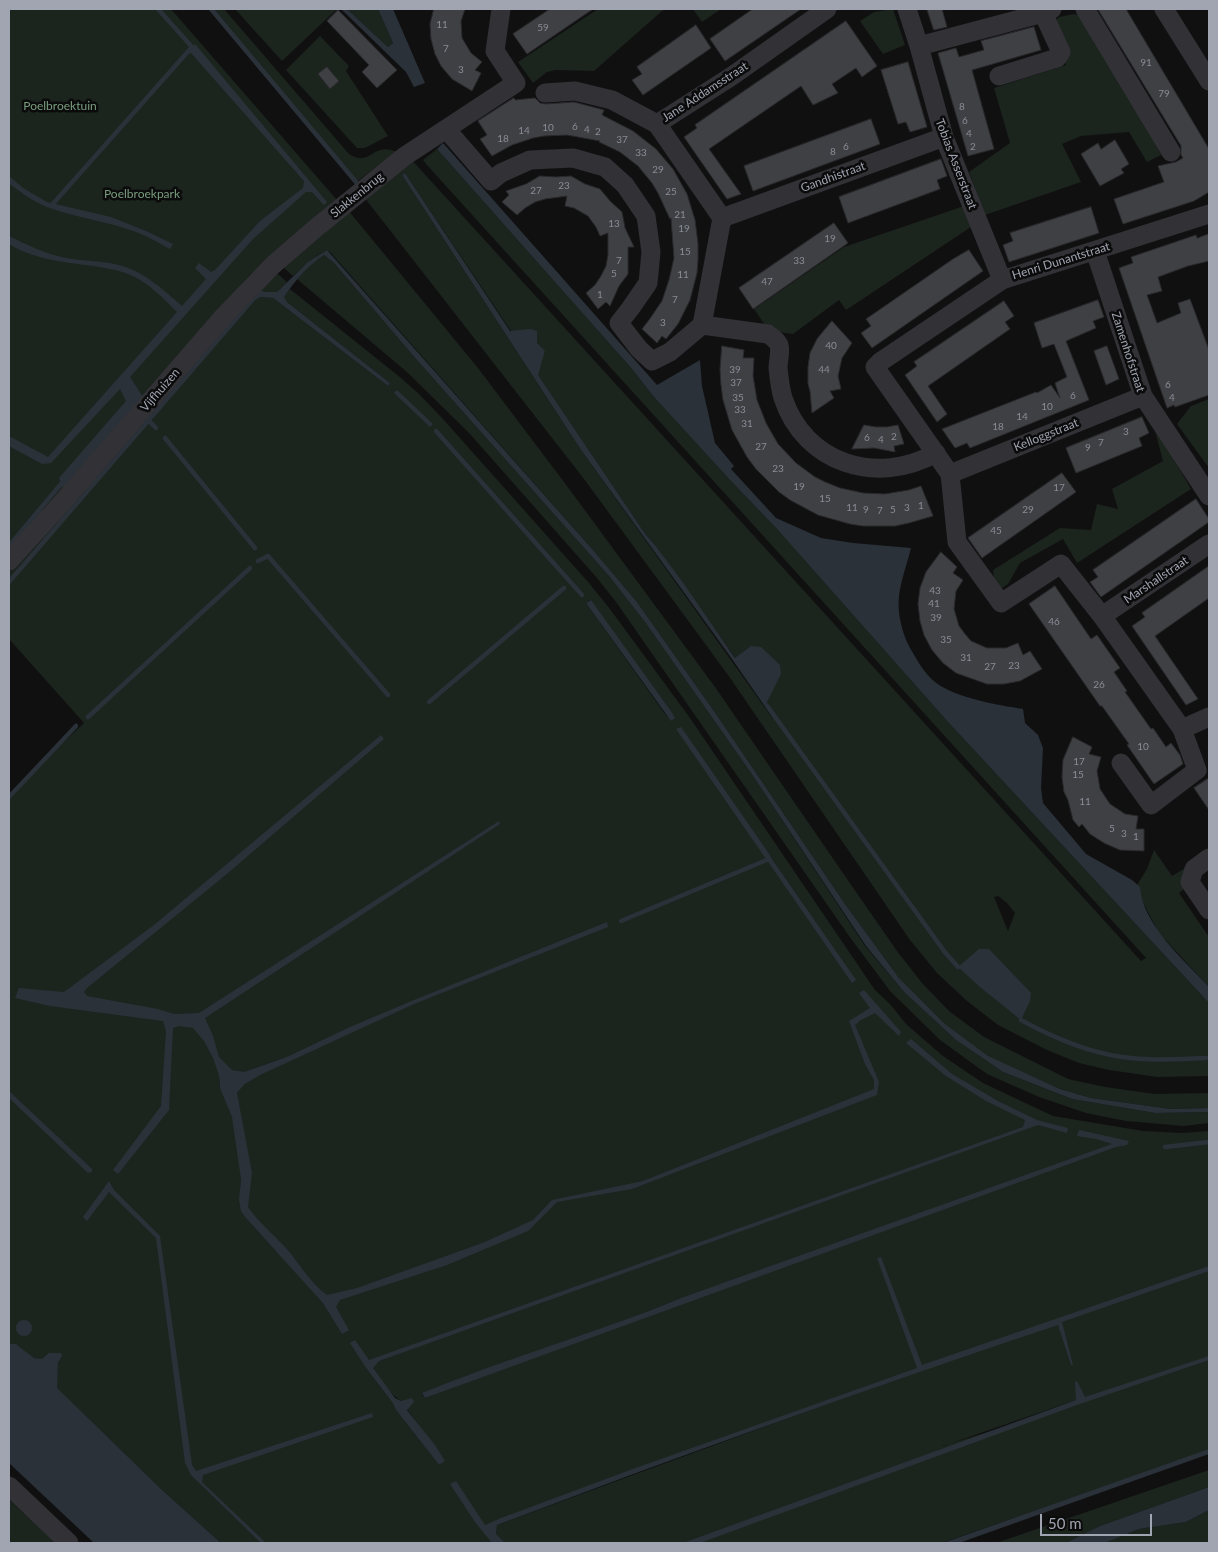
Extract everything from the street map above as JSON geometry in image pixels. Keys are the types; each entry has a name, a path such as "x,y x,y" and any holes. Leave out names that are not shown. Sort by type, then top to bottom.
{"street":[{"path":"502,9 495,51 516,83 446,128 491,181 502,173 530,160 573,158 605,167 625,185 646,216 651,252 648,283 620,323 639,348 652,360 670,352 702,326 722,218 657,124"},
{"name":"Jane Addamsstraat","path":"545,93 575,91 612,100 657,124 732,76 827,9"},
{"name":"Tobias Asserstraat","path":"907,9 944,137 1002,280"},
{"path":"1085,9 1171,152"},
{"path":"1164,9 1209,81"},
{"path":"919,46 1048,11 1061,52 1057,58 999,76"},
{"name":"Slakkenbrug","path":"317,227 396,163 446,128"},
{"name":"Gandhistraat","path":"722,218 944,137"},
{"name":"Henri Dunantstraat","path":"936,453 875,367 880,362 1002,280 1209,214"},
{"name":"Vijfhuizen","path":"9,561 224,317 273,265 317,227"},
{"name":"Zamenhofstraat","path":"1095,251 1143,396 1209,496"},
{"path":"702,326 768,334 779,344 780,382 788,410 804,435 826,454 853,465 882,469 910,465 936,453 950,474 957,542 1001,603 1061,564 1102,616 1182,729 1197,770 1151,805 1121,763"},
{"name":"Kelloggstraat","path":"950,474 1143,396"},
{"name":"Marshallstraat","path":"1102,616 1209,544"},
{"path":"1182,729 1209,717"},
{"path":"1209,858 1194,869 1190,882 1209,910"},
{"path":"9,1486 69,1543"}],"green space":[{"name":"Poelbroekpark","path":"9,9 171,9 337,200 249,276 9,555"},
{"path":"211,9 224,9 349,154 363,158 376,151 388,150 397,152 356,182"},
{"path":"235,9 337,9 282,61"},
{"path":"347,9 378,9 393,43 388,47"},
{"path":"598,9 667,9 662,11 594,71 555,70 547,72 533,83 518,62"},
{"path":"693,9 721,9 702,22"},
{"path":"893,9 905,45 883,54 860,21 874,12"},
{"path":"1078,15 1140,113 1161,155 1147,162 1129,132 1081,136 1062,144 1081,182 985,215 969,172 1010,143 994,88 1066,65 1052,23 1059,17"},
{"path":"320,36 349,66 346,71 388,136 365,148 357,148 286,70"},
{"path":"437,149 632,369 654,397 776,528 948,722 1209,1003 1209,1076 1157,1077 1109,1070 1079,1063 1047,1050 998,1025 967,1001 937,973 910,940 728,675 584,479 364,197 410,158 1141,961 1146,958 423,160","holes":["405,173 511,331 545,351 537,374 646,535 767,702 773,719 581,450 402,175","998,896 1015,913 1008,931 994,897"]},
{"path":"964,206 971,227 846,310 839,300 793,334 769,331 754,309 844,247"},
{"path":"348,210 478,368 570,490 715,687 897,951 922,983 949,1011 984,1037 1068,1079 1105,1087 1155,1094 1209,1093 1209,1108 1171,1109 1091,1098 1060,1089 988,1057 945,1024 899,978 845,904 716,714 637,602 593,550 331,253 327,250 322,253 293,276 285,269 284,262"},
{"path":"324,255 334,263 416,359 609,576 645,622 751,773 865,946 904,992 956,1040 1003,1072 1072,1099 1155,1113 1209,1112 1209,1123 1184,1126 1126,1121 1086,1113 1039,1097 987,1074 940,1040 890,991 849,936 616,602 597,578 470,434 408,373 297,279 313,262"},
{"path":"270,274 278,274 287,282 277,292 260,292 260,297 273,298 388,386 390,383 287,302 283,297 290,289 401,378 443,419 589,583 690,718 875,990 890,1004 906,1024 943,1056 983,1083 1053,1116 1143,1131 1182,1133 1209,1131 1209,1450 942,1543 501,1543 496,1534 497,1525 862,1391 485,1525 497,1543 221,1543 161,1489 56,1388 58,1363 60,1361 38,1360 19,1347 9,1344 9,794 84,723 9,639 9,573","holes":["590,600 671,711 672,721 665,714 586,603","680,727 855,980 852,982 768,861","286,1057 245,1084 237,1093 220,1088 219,1076 213,1058 224,1075 244,1072","241,1179 245,1211 277,1252 245,1217 240,1203","681,1298 680,1305 548,1350","369,1362 387,1388 401,1401 444,1461 439,1465 396,1410 366,1368","468,1375 480,1376 425,1398 422,1394","1076,1400 1077,1405 950,1444"]},
{"path":"1209,399 1209,468 1177,424 1191,406"},
{"path":"1153,423 1191,489 1077,563 1063,539 1020,563 1008,584 996,592 993,570 1060,528 1091,530 1097,504 1118,509 1112,489 1163,461"},
{"path":"1154,850 1172,876 1185,868 1186,887 1179,893 1209,937 1209,987 1159,933 1140,897 1140,887 1137,885 1147,869"},
{"path":"1209,1470 1209,1487 1100,1526 1069,1543 996,1543"},
{"path":"9,1500 52,1539 57,1543 9,1543"},
{"path":"1209,1510 1209,1543 1105,1543 1139,1529 1186,1522"}],"shaded area":[{"path":"341,9 347,9 388,47 393,43 378,9 393,9 425,83 414,87 406,72"},
{"path":"195,44 327,202 324,205 312,192 306,192 253,239 130,377 143,397 63,488 59,478 126,401 120,389 51,463 42,464 9,446 9,436 48,457 177,312 160,295 135,277 107,268 56,261 36,256 9,244 9,236 37,249 59,256 108,263 133,270 153,282 182,306 206,279 195,268 199,263 211,272 215,270 260,221 303,188 304,181 191,53 186,54"},
{"path":"443,143 657,385 700,360 702,386 715,443 734,466 731,469 776,518 821,538 911,548 900,590 899,609 905,636 921,666 927,675 943,688 965,697 1023,709 1025,723 1038,735 1043,748 1041,788 1043,803 1086,854 1132,880 1140,887 1148,915 1156,928 1177,954 1209,987 1209,1003 948,722 776,528 654,397 632,369 437,149"},
{"path":"405,173 510,331 531,329 537,331 537,343 545,351 538,375 646,535 684,584 735,658 751,646 761,647 780,665 781,674 767,702 775,721 581,450 402,175"},
{"path":"9,176 23,188 47,202 111,217 173,244 170,249 125,228 47,207 11,185 9,183"},
{"path":"327,250 637,602 716,714 845,904 899,978 945,1024 988,1056 1060,1089 1091,1098 1171,1109 1209,1108 1209,1112 1155,1113 1072,1099 1003,1072 956,1040 904,992 866,946 751,773 645,622 609,576 416,359 334,263 324,255 302,274 284,297 287,302 390,383 388,386 273,298 260,297 260,292 277,292 308,262"},
{"path":"397,390 433,424 430,427 394,393"},
{"path":"591,600 671,711 675,718 671,721 586,603"},
{"path":"681,727 856,980 852,983 676,729"},
{"path":"381,735 384,739 228,873 84,992 87,996 158,1009 174,1014 199,1013 499,821 500,824 205,1018 219,1057 232,1070 244,1072 289,1056 350,1027 414,1000 607,922 608,927 414,1004 260,1075 245,1084 237,1093 252,1173 248,1207 286,1248 315,1285 327,1295 357,1288 485,1242 533,1220 552,1200 643,1181 874,1089 874,1080 865,1064 849,1021 870,1008 859,993 864,990 901,1032 899,1036 875,1013 855,1025 879,1082 877,1095 632,1189 557,1202 528,1231 447,1265 340,1300 336,1307 349,1330 342,1334 323,1303 241,1211 239,1200 241,1179 232,1117 220,1088 219,1076 213,1058 204,1041 193,1028 179,1026 173,1028 169,1110 118,1174 113,1170 161,1106 166,1031 163,1021 50,1006 15,998 19,988 64,992 154,925"},
{"path":"979,949 989,949 1031,993 1030,1001 1021,1020 958,967"},
{"path":"911,1039 952,1074 998,1101 1037,1120 1068,1128 1067,1133 1038,1125 379,1361 373,1368 395,1398 401,1401 412,1398 414,1402 407,1410 435,1445 445,1461 439,1465 396,1410 350,1343 355,1340 369,1360 1023,1127 1025,1120 986,1101 946,1076 906,1043"},
{"path":"9,1091 92,1169 92,1172 88,1173 9,1098"},
{"path":"1079,1130 1129,1141 1127,1145 1116,1147 425,1398 422,1393 486,1368 617,1323 681,1298 1112,1144 1077,1136"},
{"path":"109,1181 114,1190 160,1236 192,1465 196,1471 372,1413 373,1417 203,1475 202,1482 266,1543 261,1543 191,1475 185,1463 156,1238 109,1192 87,1221 83,1217"},
{"path":"881,1257 922,1365 1209,1266 1209,1271 1062,1322 1073,1365 1071,1365 1058,1325 776,1422 497,1525 496,1534 505,1543 492,1543 475,1522 450,1484 456,1481 485,1525 630,1470 917,1368 877,1258"},
{"path":"21,1320 27,1320 32,1325 30,1334 21,1336 16,1331 16,1325"},
{"path":"9,1344 16,1344 34,1358 42,1359 49,1353 61,1353 62,1356 58,1363 57,1388 161,1489 221,1543 94,1543 9,1463"},
{"path":"1209,1356 1209,1360 1077,1405 700,1543 683,1543 1076,1400 1075,1382 1077,1381 1085,1397"},
{"path":"1209,1449 1209,1454 959,1543 943,1543"},
{"path":"1209,1487 1209,1510 1186,1522 1139,1529 1105,1543 1068,1542 1100,1526"}],"building":[{"path":"434,9 465,9 461,21 462,38 471,53 482,62 475,70 481,73 472,91 452,79 441,66 435,54 430,24"},
{"path":"550,9 593,9 527,54 513,34"},
{"path":"753,9 801,9 725,61 710,39"},
{"path":"927,9 942,9 947,27 934,30"},
{"path":"1098,9 1126,9 1209,149 1209,192 1194,201 1123,224 1114,199 1164,182 1158,166 1176,162 1183,158 1181,146"},
{"path":"338,10 397,70 377,88 362,72 369,65 327,21"},
{"path":"846,21 877,66 862,77 856,68 832,84 838,93 813,105 801,86 709,149 741,194 727,199 684,137 697,128 695,125"},
{"path":"696,25 711,48 643,95 632,80 642,74 637,67"},
{"path":"1034,27 1041,50 972,70 994,149 968,156 938,53 956,48 959,57 984,50 981,41"},
{"path":"908,62 927,127 910,132 906,122 898,124 881,70"},
{"path":"327,67 339,81 330,89 318,74"},
{"path":"514,98 515,100 535,98 540,103 546,104 574,102 604,110 602,115 633,131 656,149 673,169 687,194 695,220 698,260 697,273 690,300 678,324 666,339 662,336 657,343 642,329 662,301 674,258 671,218 652,183 638,166 620,152 600,141 567,135 533,138 512,145 492,156 480,139 487,135 478,121"},
{"path":"871,119 880,144 753,191 744,166"},
{"path":"1115,140 1129,164 1121,169 1124,173 1100,186 1081,154 1098,143 1101,149"},
{"path":"941,159 947,176 937,180 940,189 848,223 839,197"},
{"path":"540,176 571,176 585,184 600,189 622,212 625,228 634,247 628,247 628,274 619,286 610,306 606,302 598,309 586,293 595,285 606,266 608,233 600,236 588,216 574,208 565,206 567,196 535,202 517,215 502,202 509,195 506,191 526,184"},
{"path":"1091,207 1099,233 1009,262 1003,245 1013,241 1010,233"},
{"path":"834,223 848,243 753,309 739,288"},
{"path":"1209,234 1209,261 1188,266 1158,277 1162,291 1147,295 1157,323 1181,313 1178,303 1190,299 1209,350 1209,395 1167,408 1119,268 1133,263 1131,257 1196,235 1197,238"},
{"path":"969,250 983,271 872,348 861,333 871,326 866,319"},
{"path":"1098,300 1104,317 1093,321 1096,328 1066,341 1089,400 970,448 967,443 955,448 942,429 1037,393 1051,385 1060,398 1055,383 1067,377 1054,344 1042,348 1034,323"},
{"path":"1004,301 1014,316 1005,322 1010,329 928,386 947,414 937,422 905,375 917,366 914,362"},
{"path":"832,321 852,343 842,358 838,376 841,389 830,391 834,398 812,413 808,384 810,353 817,339"},
{"path":"722,346 744,350 743,358 754,358 753,376 757,400 766,423 778,444 796,463 825,482 840,488 863,493 885,494 921,486 933,516 895,526 850,524 818,515 779,492 756,469 732,430 723,400 721,385"},
{"path":"1107,346 1119,379 1106,385 1094,351"},
{"path":"1142,417 1149,433 1139,438 1142,446 1076,473 1066,448"},
{"path":"864,425 887,427 898,425 904,444 894,446 895,452 874,448 852,449"},
{"path":"1062,473 1076,492 982,558 968,538"},
{"path":"1196,499 1209,522 1101,597 1090,582 1098,577 1093,570"},
{"path":"941,552 957,567 953,573 963,580 956,591 954,609 959,626 971,641 987,648 1006,648 1018,643 1023,655 1030,651 1042,669 1020,681 1004,684 987,684 956,673 943,663 932,650 924,635 918,604 920,588 926,572"},
{"path":"1209,566 1209,598 1155,636 1198,699 1186,705 1132,626 1145,617 1142,613"},
{"path":"1055,586 1091,639 1097,635 1120,668 1114,672 1127,691 1125,692 1151,729 1153,728 1166,747 1171,743 1180,755 1183,764 1154,784 1127,745 1129,744 1102,706 1100,706 1029,604"},
{"path":"1073,737 1092,747 1089,754 1101,757 1097,771 1100,789 1110,804 1125,814 1138,816 1136,829 1144,829 1144,851 1120,850 1104,843 1090,834 1082,824 1079,827 1073,820 1064,792 1062,777 1063,760"},
{"path":"1209,778 1209,810 1194,788"}],"waterway":[{"path":"51,206 192,47 158,9"},
{"path":"211,9 356,182"},
{"path":"9,582 254,298 262,293"},
{"path":"149,421 156,428"},
{"path":"436,431 582,595"},
{"path":"165,438 255,548"},
{"path":"9,546 61,484"},
{"path":"258,561 268,556 388,695"},
{"path":"88,717 250,568"},
{"path":"429,702 564,588"},
{"path":"768,707 944,951 958,967"},
{"path":"9,797 76,726"},
{"path":"621,921 769,859"},
{"path":"1021,1020 1070,1043 1109,1055 1143,1059 1206,1058"},
{"path":"1165,1147 1209,1142"}],"park label":[{"name":"Poelbroektuin","path":"60,106"}]}
